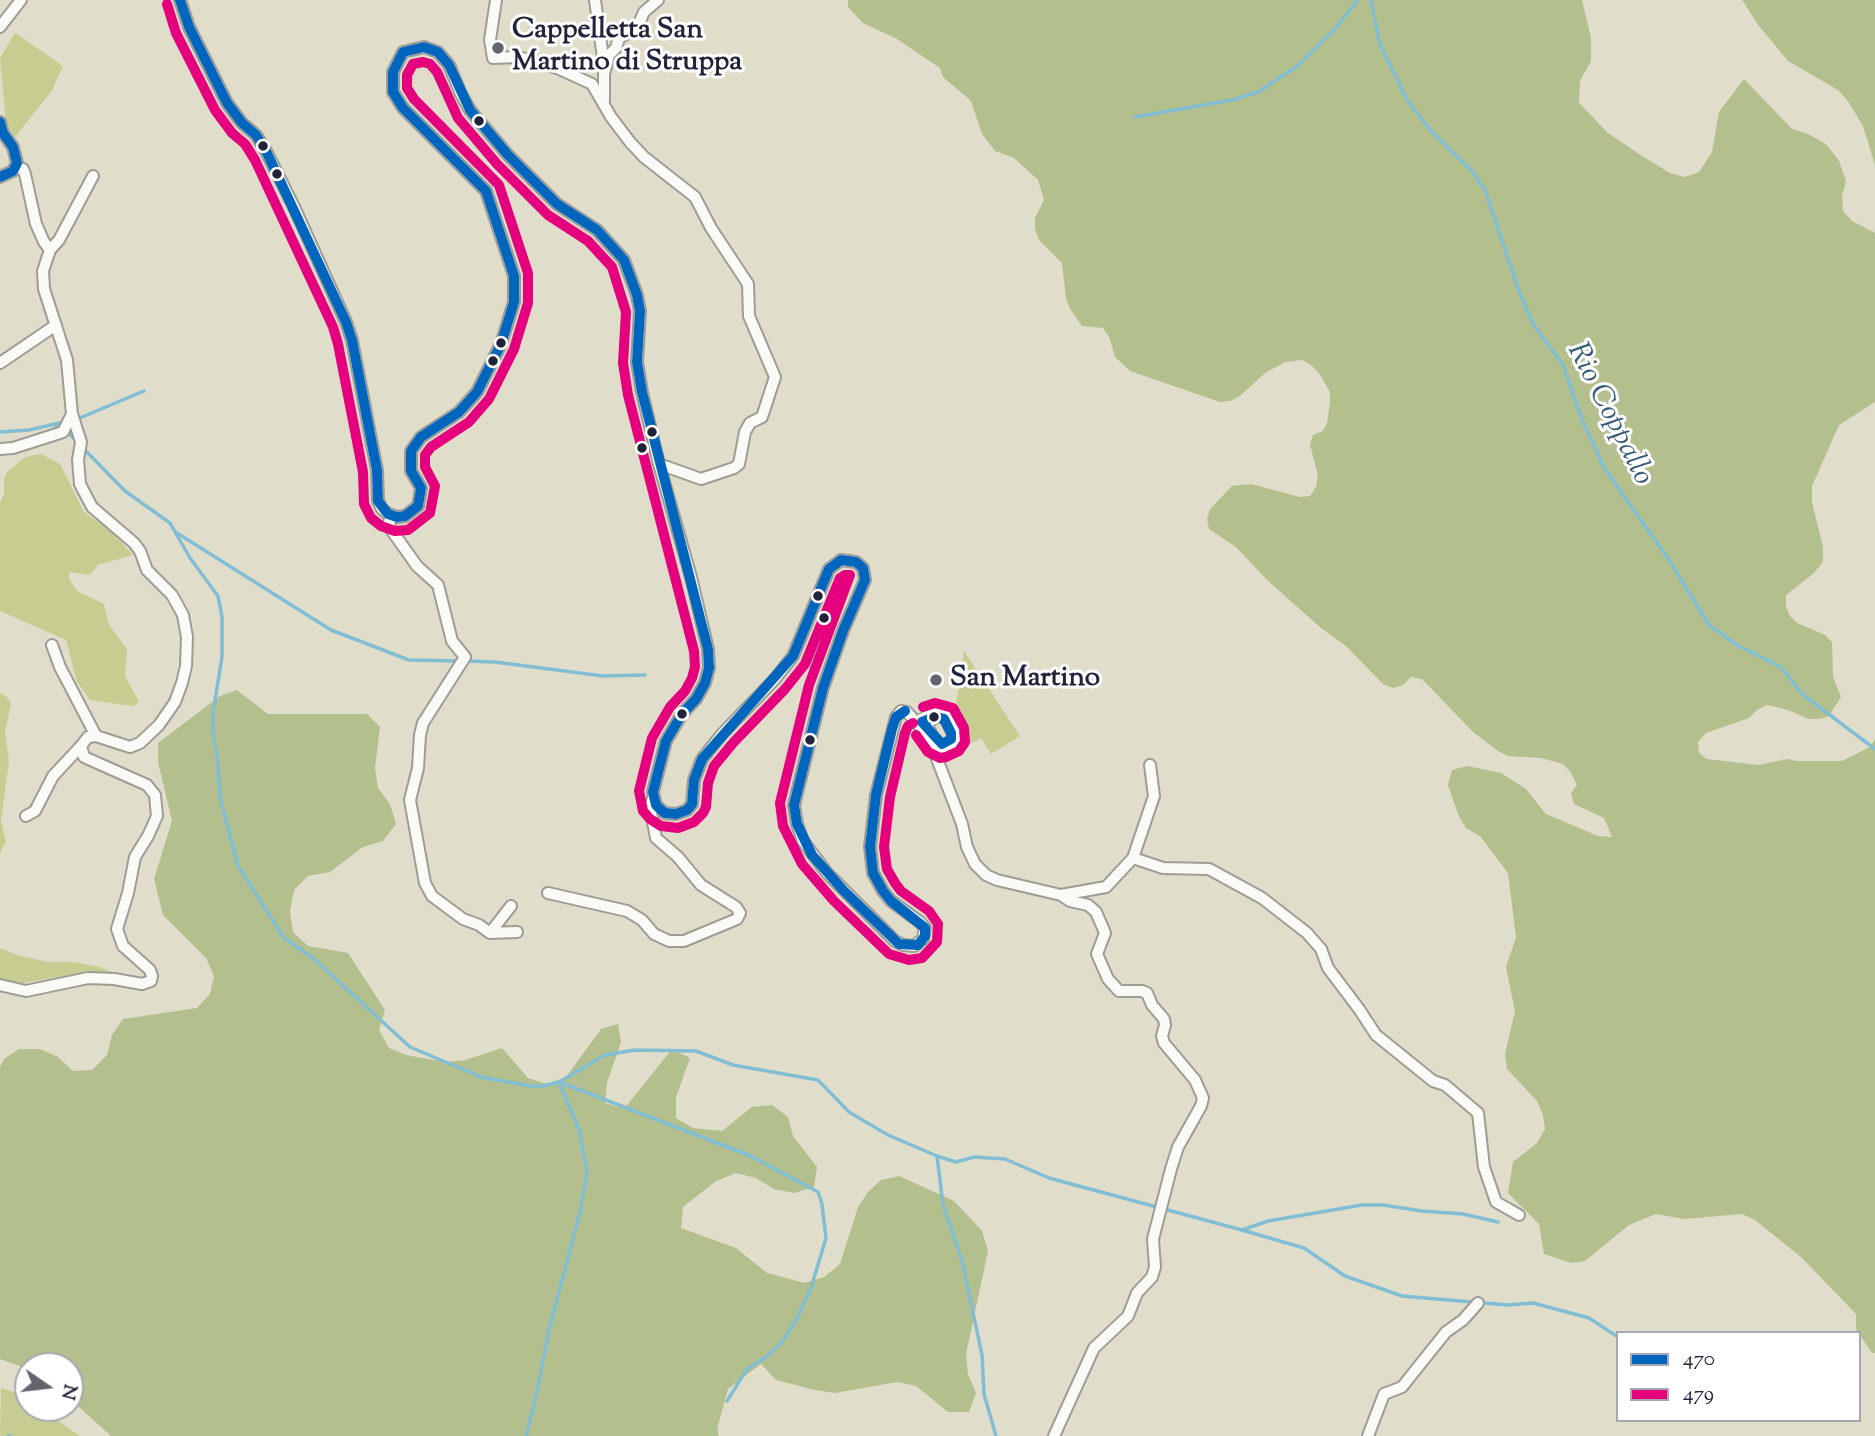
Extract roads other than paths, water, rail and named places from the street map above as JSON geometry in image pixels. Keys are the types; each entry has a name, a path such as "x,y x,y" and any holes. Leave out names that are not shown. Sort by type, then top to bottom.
{"street":[{"path":"0,27 22,0"},
{"path":"180,0 189,27 227,103 242,124 256,135 267,153 346,323 352,340 377,470 378,501 382,509 392,516 401,517 410,513 420,501 421,488 409,466 413,446 426,433 469,403 483,382 509,324 514,302 514,276 486,191 396,98 392,80 398,58 403,52 416,47 438,52 449,65 470,110 508,155 556,204 597,230 624,260 631,276 640,311 637,362 642,392 691,577 708,649 709,668 705,683 666,741 650,807 656,838 678,857 701,885 729,901 739,911 737,919 730,924 684,940 669,941 654,934 642,920 626,911 548,893"},
{"path":"496,0 490,40 493,58 523,58 557,68 592,83 621,131 638,151 695,197 711,228 748,284 749,316 775,377 762,417 753,422 746,432 740,461 734,468 701,479 659,464"},
{"path":"595,0 605,68 604,102"},
{"path":"605,68 620,37 637,28 644,12 658,0"},
{"path":"0,122 13,147 16,168"},
{"path":"0,177 16,168 23,169 36,224 50,250"},
{"path":"26,816 35,811 53,776 88,737 96,736 130,747 139,743 159,725 175,702 182,683 188,650 183,615 172,595 147,570 134,542 92,507 80,484 78,460 81,442 72,414 66,360 43,281 44,263 50,250 59,240 93,176"},
{"path":"0,363 56,325"},
{"path":"0,449 13,448 63,432 72,414"},
{"path":"392,516 388,524 399,542 438,585 452,641 465,657 421,729 418,768 410,800 423,877 430,893 445,907 491,933 517,932"},
{"path":"653,799 665,813 676,814 687,810 692,804 698,768 709,750 793,656 829,569 841,560 856,562 863,568 864,580 823,688 794,805 803,841 827,873 900,944 918,945 925,936 925,928 891,901 883,891 873,873 870,847 875,803 892,729 896,717 905,711 919,721 939,760 975,864 986,875 1007,883 1061,895 1070,901 1087,905 1096,912 1105,933 1097,954 1108,979 1119,991 1146,993 1152,1006 1164,1019 1164,1043 1195,1080 1203,1098 1201,1106 1178,1147 1171,1169 1153,1238 1155,1267 1152,1277 1137,1293 1128,1316 1094,1348 1054,1436"},
{"path":"52,645 60,667 96,736"},
{"path":"0,985 26,990 88,978 142,984 151,981 150,970 123,946 117,929 135,857 157,816 155,795 147,785 84,757 81,746"},
{"path":"1061,895 1106,887 1133,858 1154,796 1150,765"},
{"path":"1133,858 1163,868 1209,869 1262,898 1307,933 1321,949 1328,968 1376,1035 1433,1081 1452,1090 1478,1114 1484,1167 1496,1202 1519,1215"},
{"path":"491,933 511,906"},
{"path":"1368,1436 1384,1394 1402,1387 1446,1332 1478,1303"}],"waterway":[{"path":"1135,117 1232,100 1258,92 1296,67 1333,31 1358,0"},
{"name":"Rio Coppallo","path":"1371,0 1380,45 1407,100 1431,131 1472,171 1485,190 1533,324 1563,365 1582,420 1605,469 1669,560 1709,625 1737,645 1781,667 1802,694 1875,749"},
{"path":"75,420 144,391"},
{"path":"0,432 29,430 64,422"},
{"path":"53,424 68,432 77,442"},
{"path":"82,447 125,491 170,523 190,558 218,596 222,617 222,657 213,713 213,733 220,798 238,866 284,938 314,959 410,1047 481,1077 531,1086 559,1082 605,1055 635,1050 696,1051 733,1065 818,1080 849,1112 888,1135 937,1156 956,1162 974,1157 1005,1159 1049,1178 1304,1248 1345,1276 1402,1296 1508,1305 1533,1303 1589,1318 1616,1336"},
{"path":"177,533 331,630 409,660 458,661"},
{"path":"466,661 495,662 603,676 645,675"},
{"path":"559,1082 751,1156 818,1192 826,1238 811,1288 782,1342 766,1357 747,1369 727,1401"},
{"path":"526,1436 549,1330 580,1212 587,1172 579,1129 559,1083"},
{"path":"937,1156 943,1205 962,1261 982,1355 984,1394 996,1436"},
{"path":"1242,1230 1268,1221 1362,1205 1463,1214 1498,1222"}],"place":[{"name":"Cappelletta San Martino di Struppa","path":"498,48"},
{"name":"San Martino","path":"936,680"}]}
